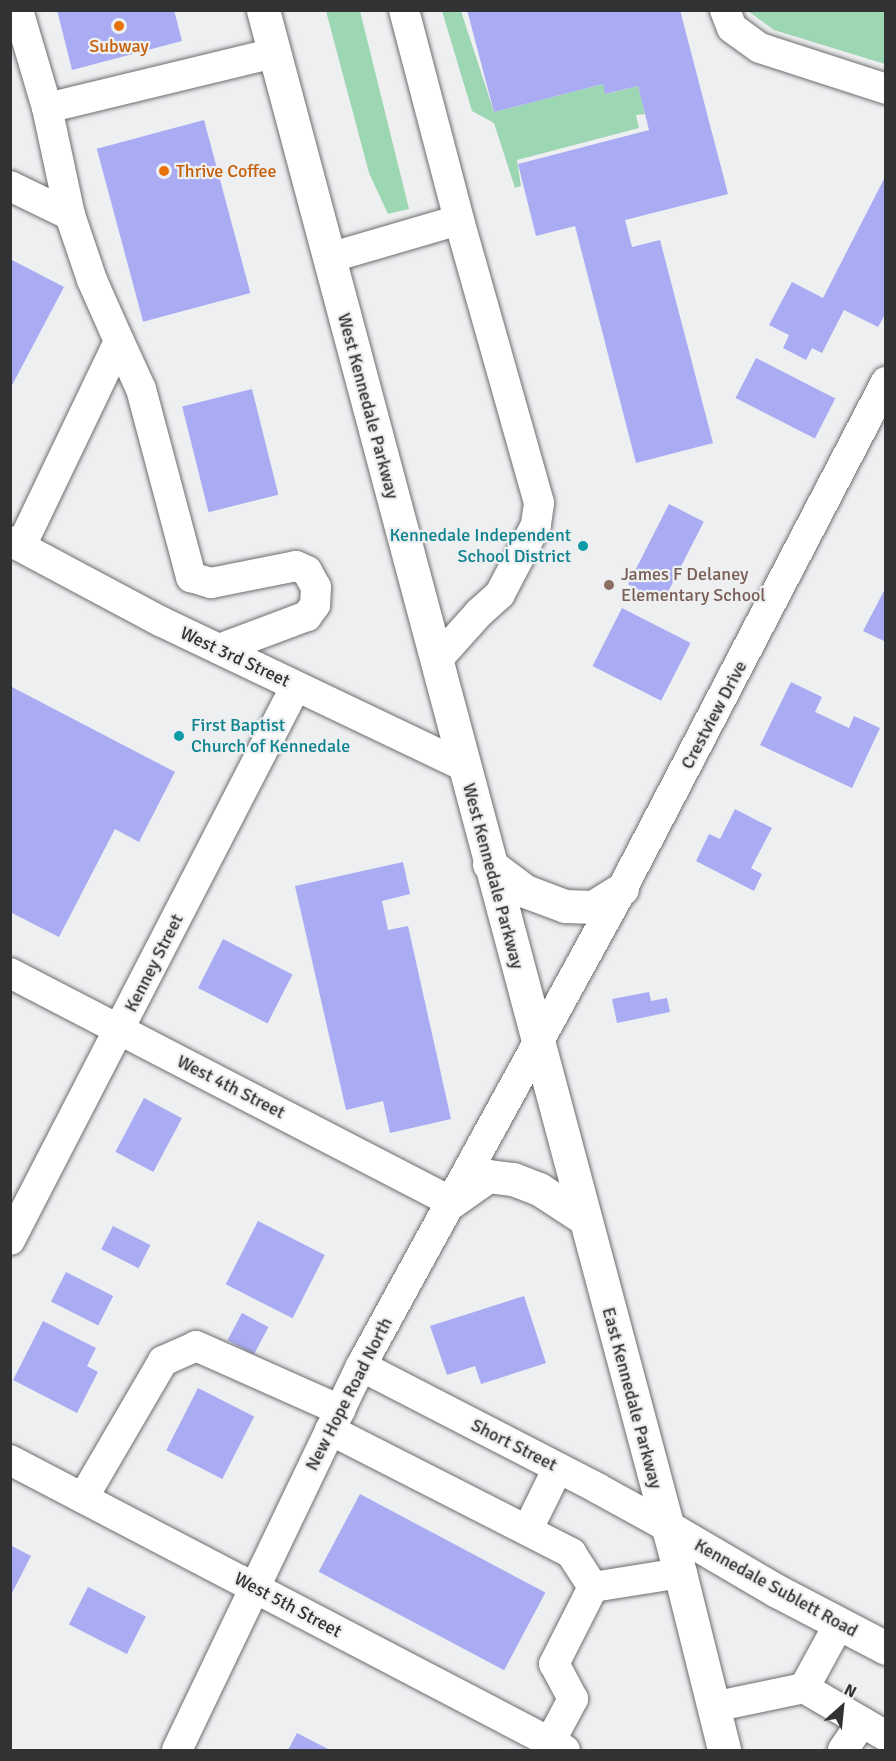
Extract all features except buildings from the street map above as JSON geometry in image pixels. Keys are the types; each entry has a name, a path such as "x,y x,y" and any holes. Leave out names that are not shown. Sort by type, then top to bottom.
{"main road":[{"name":"West Kennedale Parkway","path":"263,10 538,1045"},
{"path":"489,864 525,891 565,906 593,907 622,889"},
{"name":"East Kennedale Parkway","path":"538,1045 680,1573 724,1750"},
{"path":"451,1202 488,1176 513,1179 539,1189 585,1219"},
{"name":"Kennedale Sublett Road","path":"666,1526 885,1648"}],"street":[{"path":"18,10 47,108 70,215 92,280 141,390 191,577 210,583 296,566 307,571 316,587 315,605 307,616 219,649"},
{"path":"404,10 459,220 539,503 536,525 500,594 479,613 436,661"},
{"path":"725,10 732,28 760,48 885,89"},
{"path":"47,108 274,53"},
{"path":"10,186 70,215"},
{"path":"329,258 459,220"},
{"path":"14,544 120,341"},
{"name":"Crestview Drive","path":"538,1045 622,889 885,382"},
{"name":"West 3rd Street","path":"14,544 219,649 464,766"},
{"name":"Kenney Street","path":"10,1240 297,686"},
{"name":"West 4th Street","path":"10,973 451,1202"},
{"name":"New Hope Road North","path":"177,1750 361,1366 538,1045"},
{"path":"83,1498 163,1361 196,1346 335,1420 572,1553 593,1587"},
{"name":"Short Street","path":"361,1366 666,1526"},
{"name":"West 5th Street","path":"10,1460 558,1746"},
{"path":"528,1529 558,1468"},
{"path":"593,1587 680,1573"},
{"path":"558,1746 573,1699 554,1664 593,1587"},
{"path":"804,1688 839,1624"},
{"path":"713,1707 804,1688 874,1729 843,1750"}],"green space":[{"path":"326,11 360,11 409,209 388,214 369,173"},
{"path":"442,11 461,11 494,112 603,84 606,94 638,86 645,114 636,115 639,128 517,160 521,186 515,188 494,123 472,111"},
{"path":"748,11 885,11 885,64 774,30"}],"place":[{"name":"Subway","path":"119,26"},
{"name":"Thrive Coffee","path":"164,171"},
{"name":"Kennedale Independent School District","path":"583,546"},
{"name":"James F Delaney Elementary School","path":"609,585"},
{"name":"First Baptist Church of Kennedale","path":"179,736"}]}
